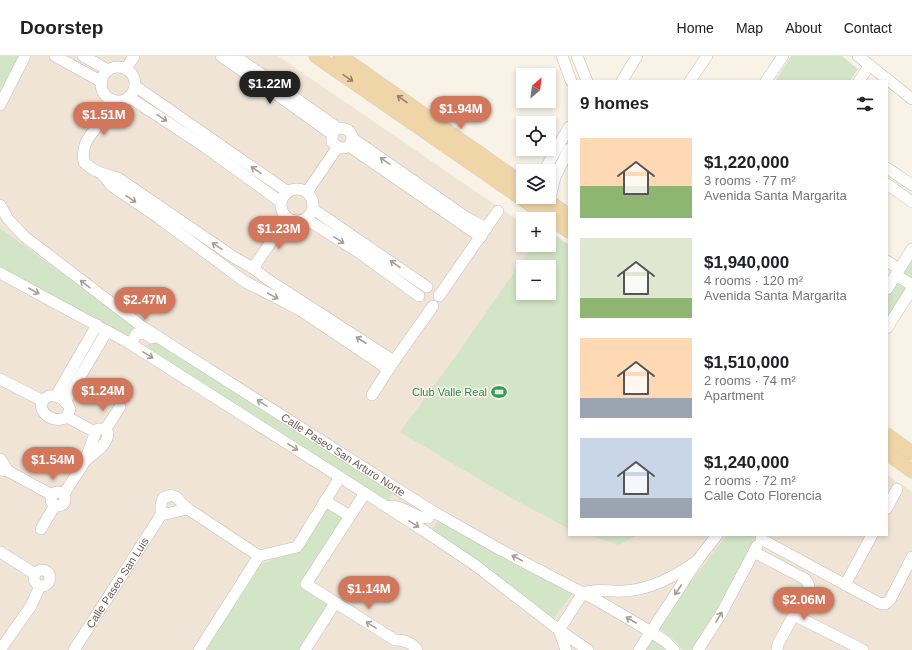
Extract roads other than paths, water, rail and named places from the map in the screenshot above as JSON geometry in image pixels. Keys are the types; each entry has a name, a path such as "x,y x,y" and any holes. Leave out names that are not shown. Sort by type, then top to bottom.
{"main road":[{"path":"316,56 568,230"},
{"path":"340,56 516,179"},
{"path":"441,142 444,138 450,138 478,157 489,161"},
{"path":"500,183 516,192"},
{"path":"551,204 568,215"},
{"path":"888,436 912,453"},
{"path":"888,454 911,470"}],"street":[{"path":"0,105 26,56"},
{"path":"55,56 102,82"},
{"path":"83,56 108,70"},
{"path":"126,69 134,56"},
{"path":"221,56 300,101 335,131"},
{"path":"235,56 259,78"},
{"path":"562,56 571,80"},
{"path":"576,56 587,80"},
{"path":"623,80 637,56"},
{"path":"691,80 707,56"},
{"path":"767,80 783,56"},
{"path":"858,56 888,80"},
{"path":"860,80 869,66"},
{"path":"120,67 131,73 135,86 129,97 124,100 117,101 105,95 102,89 102,82 104,75 108,70 120,67"},
{"path":"888,80 912,98"},
{"path":"135,86 281,202"},
{"path":"129,97 288,192"},
{"path":"111,99 101,120 87,139 83,154 84,162 91,169 102,174 118,178 244,281 300,310 314,315"},
{"path":"335,131 343,128 348,130 351,133 351,142"},
{"path":"548,164 568,129"},
{"path":"335,131 332,142 337,148"},
{"path":"337,148 343,148 351,142"},
{"path":"351,142 410,183 467,218 484,233"},
{"path":"307,192 337,148"},
{"path":"556,176 568,151"},
{"path":"888,169 909,183 900,193"},
{"path":"888,185 912,202"},
{"path":"294,189 300,189 307,192 313,203 311,215 306,219 297,222 287,218 283,214 281,208 283,196 294,189"},
{"name":"Calle Paseo San Arturo Norte","path":"0,205 8,219 25,237"},
{"path":"313,209 364,249 419,296"},
{"path":"372,395 391,365 433,306 439,300 439,296 498,211"},
{"path":"162,214 248,266 314,315 391,365"},
{"path":"236,274 237,267 248,266 287,218"},
{"name":"Calle Paseo San Arturo Norte","path":"0,219 144,328 432,511 583,593 651,632 665,641 674,650"},
{"path":"306,219 364,249 427,287 435,288 439,296"},
{"path":"888,287 912,249"},
{"path":"888,262 912,284"},
{"name":"Calle Paseo San Arturo Norte","path":"0,272 131,344 387,506 475,565 559,630 588,650"},
{"path":"255,286 260,282 262,276"},
{"path":"427,287 421,290 419,296 420,301 423,305 433,306"},
{"path":"888,326 912,289"},
{"path":"61,399 102,328"},
{"path":"131,344 136,334 144,333 169,347 175,347"},
{"path":"0,379 43,401"},
{"path":"41,529 53,500 54,493 59,491 64,494 85,461 99,449 108,436 67,417 59,420 51,418 43,411 43,401 49,396 61,399 70,409 67,417"},
{"path":"100,431 120,407"},
{"path":"0,459 4,470 53,500"},
{"path":"199,650 259,556 297,547 340,477"},
{"path":"888,506 897,489"},
{"path":"365,493 306,584 396,645 404,640 416,647 417,650"},
{"name":"Calle Paseo San Luis","path":"74,650 161,515 163,498 170,495 176,497 188,509 259,556"},
{"path":"325,501 350,516"},
{"path":"387,506 398,506 423,518 428,518 432,511"},
{"path":"161,515 188,509"},
{"path":"639,650 697,561 716,536"},
{"path":"845,585 871,536"},
{"path":"698,650 721,614 762,537 879,604 885,604 890,600 912,557"},
{"path":"0,552 35,574 40,570 43,570 50,576 50,582 46,586 40,586 30,606 1,645"},
{"path":"754,552 805,579 808,583 808,587 778,644 777,650"},
{"path":"566,650 559,630 583,593 597,590 612,592 625,591 648,587 668,579 697,561"},
{"path":"305,650 335,603"},
{"path":"794,615 860,650"}],"place":[{"name":"Club Valle Real","path":"499,392"}]}
